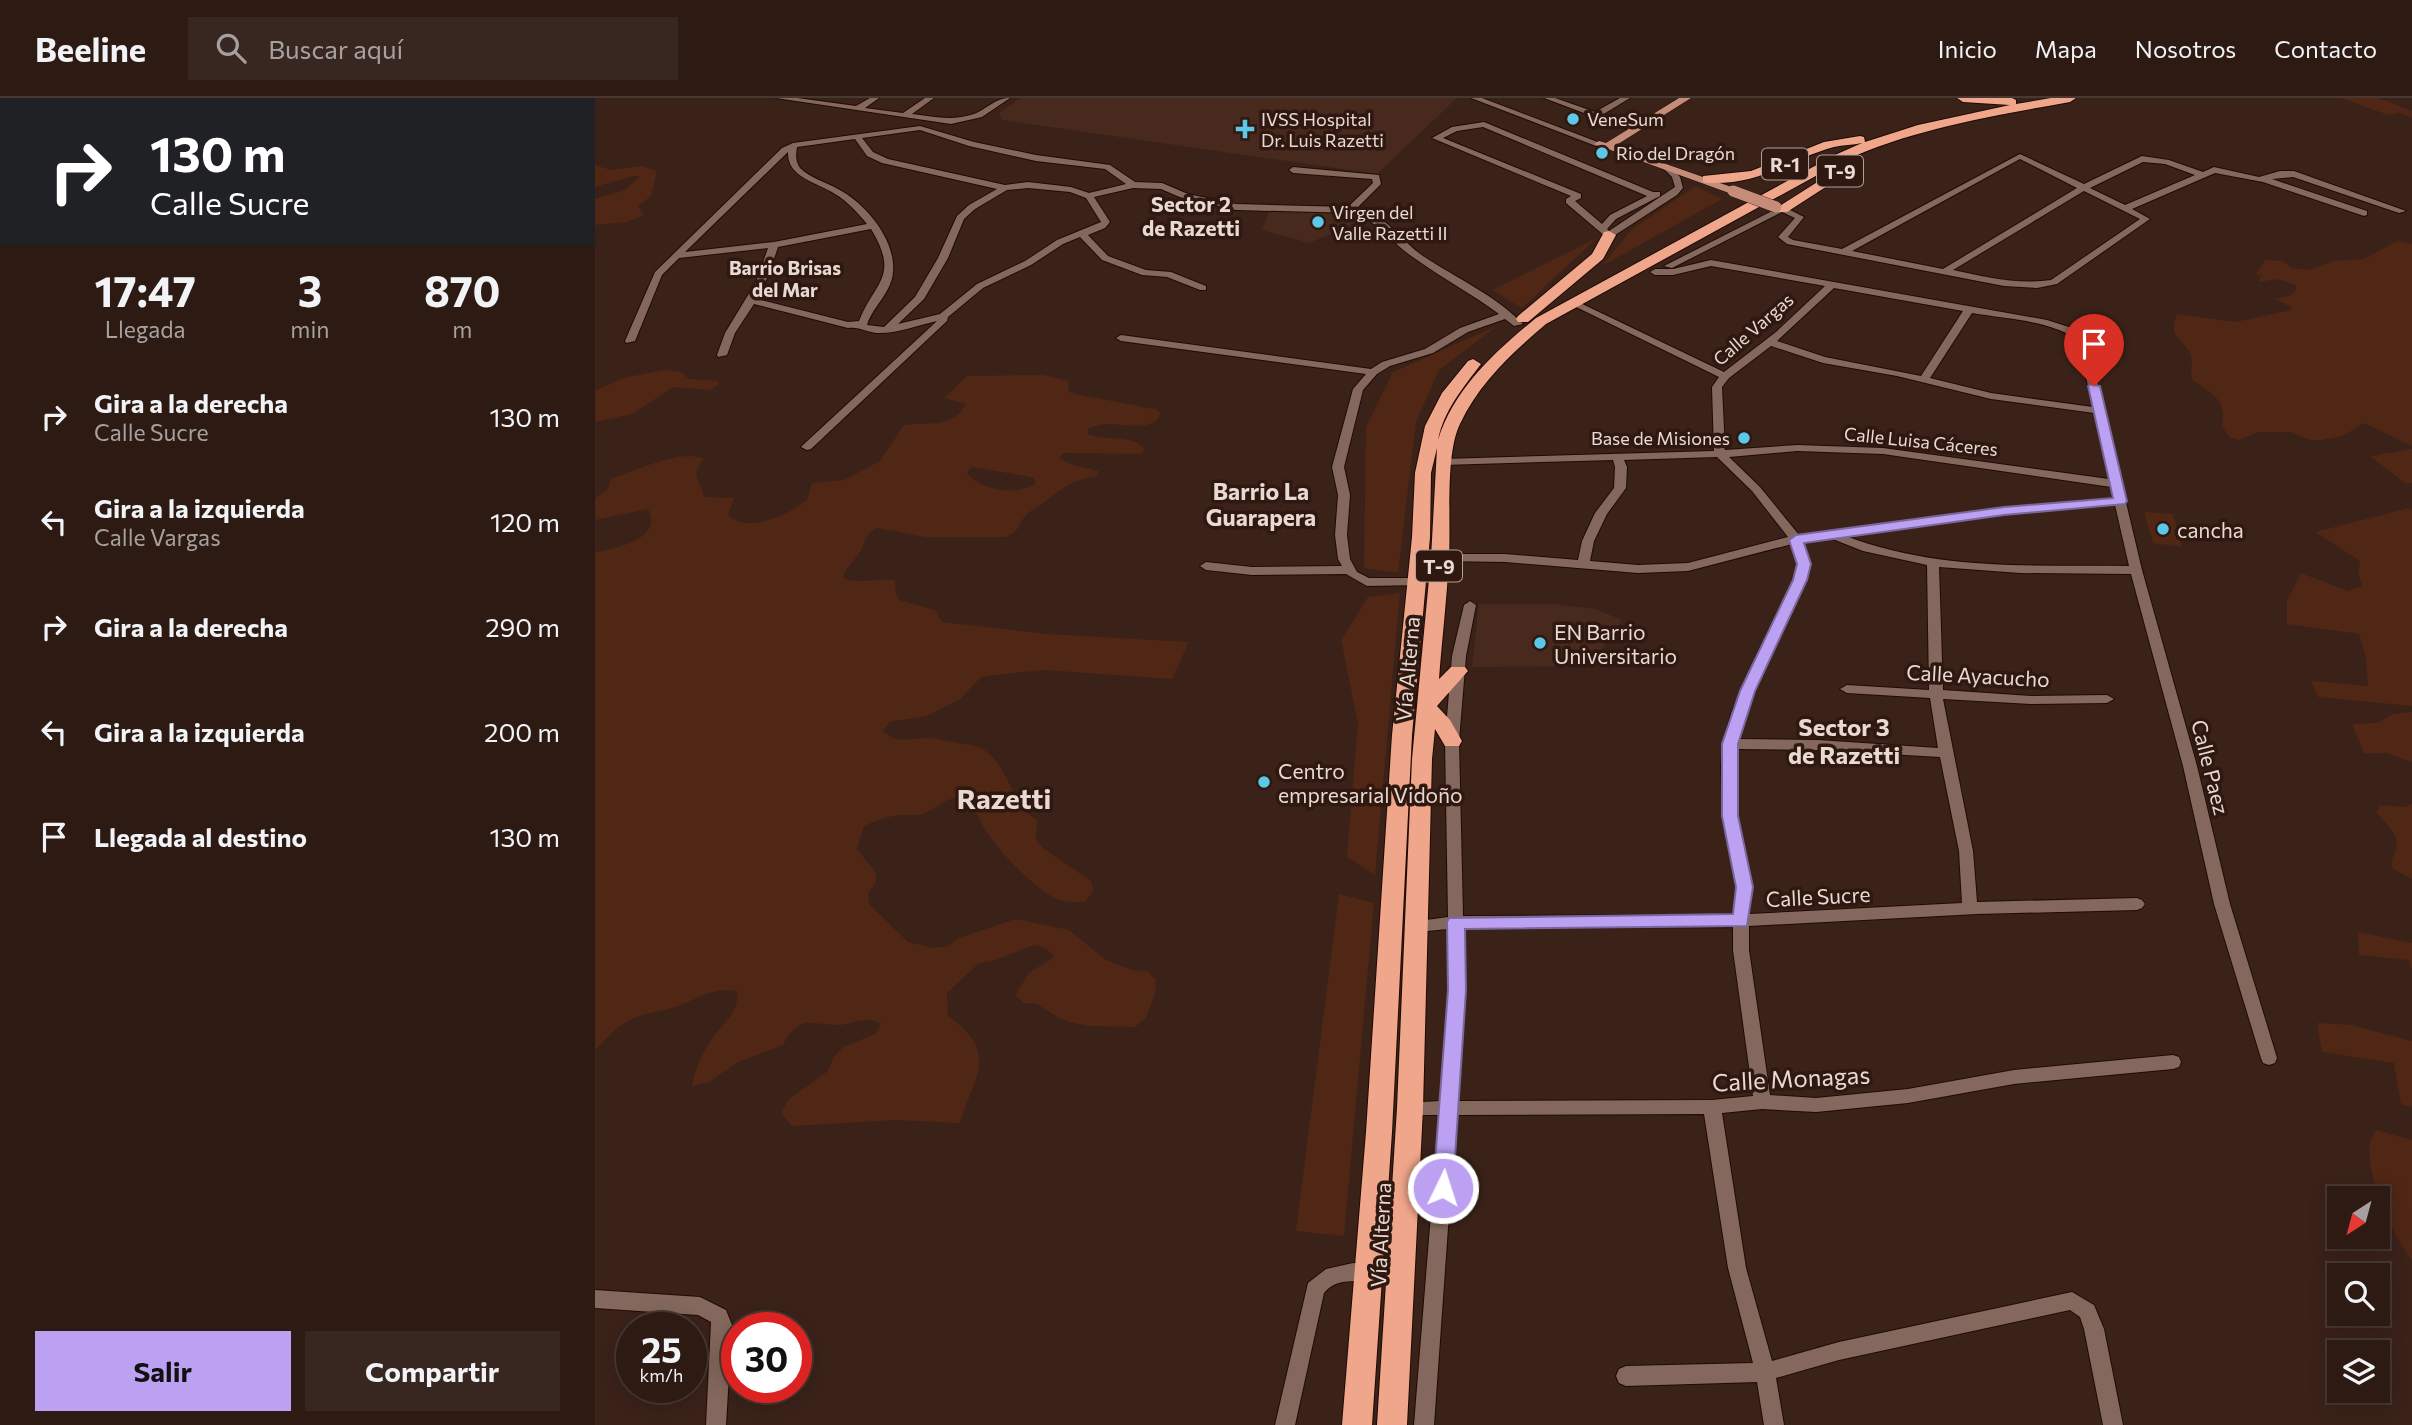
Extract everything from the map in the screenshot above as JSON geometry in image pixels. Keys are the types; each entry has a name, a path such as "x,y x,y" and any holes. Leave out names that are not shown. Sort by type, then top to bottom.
{"highway":[{"name":"T-9","path":"1929,120 1958,107 1959,103 1951,98"},
{"path":"1963,98 2002,103 2029,100"},
{"name":"Vía Alterna","path":"1392,1425 1426,706 1440,558 1443,461 1445,445 1457,411 1480,378 1525,333 1573,303 1851,153 1932,127 2070,98"},
{"name":"Vía Alterna","path":"1357,1425 1402,735 1417,582 1423,474 1433,426 1450,393 1475,361 1516,319 1817,158 1860,140 1929,120 2029,100"},
{"name":"T-9","path":"1779,208 1900,136"},
{"name":"R-1","path":"1708,178 1738,179 1759,174 1830,145 1860,140"},
{"name":"T-9","path":"1516,319 1598,256 1605,233"},
{"name":"R-1","path":"1573,303 1655,272"},
{"path":"1452,741 1443,725 1426,706 1458,671"}],"main road":[{"path":"1632,128 1676,98"},
{"path":"1606,143 1686,98"},
{"name":"R-1","path":"1606,143 1668,169 1779,208"},
{"name":"R-1","path":"1606,143 1708,178 1728,189"}],"street":[{"path":"780,98 935,121 963,120 979,115 1006,98"},
{"path":"857,109 875,98"},
{"path":"904,116 930,98"},
{"path":"966,116 993,98"},
{"path":"1475,98 1606,143"},
{"path":"1489,98 1606,143"},
{"path":"1548,98 1563,100 1632,128"},
{"path":"1596,115 1626,98"},
{"path":"1652,195 1484,124 1455,129 1436,138 1578,196 1569,201 1605,233 1613,217 1652,195 1679,188 1677,175 1668,169"},
{"path":"631,341 658,274 793,145 920,128 972,144 1037,158 1107,167 1133,185"},
{"path":"856,135 870,154 885,161 1006,188 1049,187 1089,196 1133,185 1162,186 1195,199 1247,208 1351,209 1371,215 1417,257 1516,319"},
{"path":"793,145 791,161 796,168 807,178 841,194 873,226 884,242 889,271 885,287 864,315 862,323 865,330 886,330 943,316 980,286 1028,263 1060,242 1103,226 1106,222 1089,196"},
{"path":"1779,208 1800,217 1784,234 1786,240 1844,253 2004,283 2037,285 2051,283 2146,221 2144,216 2020,156 1844,253"},
{"path":"1944,272 2083,188 2144,159 2166,162 2204,174"},
{"path":"1293,170 1376,177 1377,184 1351,209"},
{"path":"2126,208 2218,170 2255,180 2266,180 2364,213"},
{"path":"2266,180 2280,174 2294,174 2402,211"},
{"path":"886,330 919,299 943,258 960,218 972,207 1006,188"},
{"name":"T-9","path":"1605,233 1667,200 1679,188"},
{"name":"R-1","path":"1655,272 1779,208"},
{"path":"676,257 774,245 873,226"},
{"path":"1083,235 1105,258 1145,273 1168,274 1203,288"},
{"path":"722,355 730,326 751,300 769,263 774,245"},
{"path":"1655,272 1673,272 1711,263 1969,310 1924,379"},
{"name":"Calle Vargas","path":"1720,454 1717,387 1725,376 1769,342 1832,285"},
{"path":"751,300 848,325 862,323"},
{"path":"1573,303 1725,376"},
{"name":"Calle Paez","path":"1969,310 2047,323 2079,335 2100,411 2136,570 2190,766 2222,904 2269,1058"},
{"path":"807,447 862,398 944,319 943,316"},
{"path":"1348,570 1341,535 1344,495 1338,467 1358,389 1373,372 1394,360 1434,349 1471,327 1516,319"},
{"path":"1121,338 1373,372"},
{"path":"1769,342 1823,360 1924,379 2007,399 2100,411"},
{"name":"Calle Luisa Cáceres","path":"1443,461 1720,454 1797,448 1883,451 2117,484"},
{"path":"1720,454 1756,489 1796,540 1804,564 1800,580 1748,691 1730,744 1730,816 1744,887 1741,950 1762,1102"},
{"path":"1583,565 1588,541 1597,522 1621,488 1621,467 1617,456"},
{"path":"1440,558 1505,558 1638,569 1688,567 1831,534 2004,511 2120,501"},
{"path":"1831,534 1882,553 1933,564 2136,570"},
{"path":"1933,564 1936,695 1945,753 1966,851 1970,909"},
{"path":"1206,566 1252,571 1348,570 1367,582 1417,582"},
{"path":"1423,1425 1457,990 1452,741 1458,671 1470,605"},
{"name":"Calle Ayacucho","path":"1847,689 2031,700 2107,699"},
{"path":"1730,744 1806,744 1945,753"},
{"name":"Calle Sucre","path":"1417,926 1456,922 1741,921 1970,909 2137,904"},
{"name":"Calle Monagas","path":"1409,1108 1712,1107 1762,1102 1816,1105 1908,1096 2014,1077 2173,1062"},
{"path":"1712,1107 1737,1268 1765,1371 1774,1425"},
{"path":"1285,1425 1315,1289 1324,1279 1338,1272 1369,1272"},
{"path":"595,1299 700,1306 719,1316 722,1325 716,1425"},
{"path":"1626,1376 1765,1371 1839,1351 2072,1301 2087,1311 2094,1329 2113,1425"}],"shaded area":[{"name":"IVSS Hospital Dr. Luis Razetti","path":"1021,98 1457,98 1377,174 1002,120 999,113"},
{"path":"2341,98 2379,98 2412,111 2412,118 2400,113 2388,115"},
{"path":"595,165 611,170 642,166 657,171 651,196 638,206 644,215 627,222 595,225 595,199 625,190 640,176 595,187"},
{"path":"1696,186 1722,199 1602,266 1632,229"},
{"path":"1337,210 1369,218 1309,243 1262,230 1269,212"},
{"path":"1597,238 1522,308 1492,290"},
{"path":"2397,241 2412,244 2412,446 2364,423 2343,436 2321,440 2311,440 2291,432 2259,432 2239,440 2229,437 2222,426 2223,410 2217,398 2192,379 2191,356 2175,334 2177,314 2235,322 2292,310 2290,306 2275,299 2289,296 2296,290 2295,285 2279,279 2258,282 2261,276 2256,274 2265,260 2283,261 2292,268 2310,270 2332,261 2364,259"},
{"path":"1497,326 1439,370 1416,422 1398,573 1364,568 1366,427 1393,372"},
{"path":"664,370 681,372 689,379 718,381 718,385 711,390 674,387 632,414 595,422 595,391 623,378"},
{"path":"1043,375 1069,381 1068,391 1074,394 1155,409 1160,413 1158,419 1143,425 1106,424 1088,429 1088,434 1125,439 1145,449 1141,454 1063,453 1059,458 1064,461 1099,471 1096,477 1063,488 1027,514 1017,529 1006,537 925,537 877,528 867,537 843,578 856,581 895,581 899,600 935,610 942,622 1047,634 1189,642 1172,679 1044,670 982,677 961,699 927,716 890,722 883,730 893,738 946,741 981,748 990,755 1021,805 1037,820 1036,840 1043,848 1091,881 1093,891 1085,902 1060,900 1035,885 998,847 980,821 976,810 960,799 953,799 918,815 891,816 864,826 857,849 876,873 876,883 868,893 869,904 908,942 933,948 948,946 959,938 1016,919 1069,930 1106,960 1132,970 1147,971 1156,980 1155,993 1146,1018 1135,1027 1089,1026 1059,1018 1037,1004 1024,1003 1015,995 1029,973 1054,957 1046,948 1034,945 993,961 979,963 947,993 948,1016 964,1029 979,1053 977,1077 960,1123 894,1120 792,1126 781,1113 789,1099 828,1071 833,1058 843,1047 875,1034 881,1023 863,1020 843,1025 800,1025 783,1045 738,1062 709,1082 692,1086 705,1050 736,1005 737,991 728,990 634,1018 610,1034 595,1050 595,552 635,541 649,528 651,520 648,509 595,520 595,498 607,490 611,479 671,458 695,456 704,459 696,474 704,497 734,498 728,515 736,521 757,523 768,520 807,500 812,483 844,480 880,461 904,425 939,423 953,418 966,404 944,398 967,376","holes":["972,467 1033,478 1036,483 1019,490 1000,490 981,484 967,473"]},
{"path":"2412,449 2412,483 2405,483 2370,456"},
{"path":"2409,508 2412,510 2412,706 2318,697 2311,681 2368,686 2366,658 2359,634 2287,624 2287,601 2301,573 2348,591 2362,586 2358,573 2360,561 2315,532"},
{"name":"cancha","path":"2144,512 2173,514 2182,547 2153,543"},
{"path":"1400,593 1375,875 1347,857 1358,724 1341,640 1368,597"},
{"name":"EN Barrio Universitario","path":"1479,604 1553,604 1595,609 1622,620 1591,666 1472,667"},
{"path":"2412,712 2412,762 2386,753 2364,753 2352,724 2377,723 2393,714"},
{"path":"2412,803 2412,879 2393,869 2392,861 2397,847 2395,836 2376,812 2380,805 2406,807"},
{"path":"1339,894 1374,903 1344,1236 1296,1231"},
{"path":"2358,932 2412,943 2412,970 2409,960 2359,955"},
{"path":"2317,1023 2351,1025 2412,1041 2412,1107 2401,1104 2394,1063 2322,1052"},
{"path":"2376,1130 2412,1140 2412,1260 2391,1226 2391,1186 2376,1186 2370,1164 2370,1143"}],"place":[{"name":"VeneSum","path":"1573,119"},
{"name":"IVSS Hospital Dr. Luis Razetti","path":"1245,129"},
{"name":"Rio del Dragón","path":"1602,153"},
{"name":"Virgen del Valle Razetti II","path":"1318,222"},
{"name":"Base de Misiones","path":"1744,438"},
{"name":"cancha","path":"2163,529"},
{"name":"EN Barrio Universitario","path":"1540,643"},
{"name":"Centro empresarial Vidoño","path":"1264,782"}],"district":[{"name":"Sector 2 de Razetti","path":"1191,215"},
{"name":"Barrio Brisas del Mar","path":"785,278"},
{"name":"Barrio La Guarapera","path":"1261,504"},
{"name":"Sector 3 de Razetti","path":"1844,740"},
{"name":"Razetti","path":"1004,798"}],"route":[{"path":"1443,1188 1457,990 1456,922 1587,924 1741,921 1744,887 1730,816 1730,744 1738,714 1800,580 1804,564 1796,540 2004,511 2120,501 2094,386"}]}
